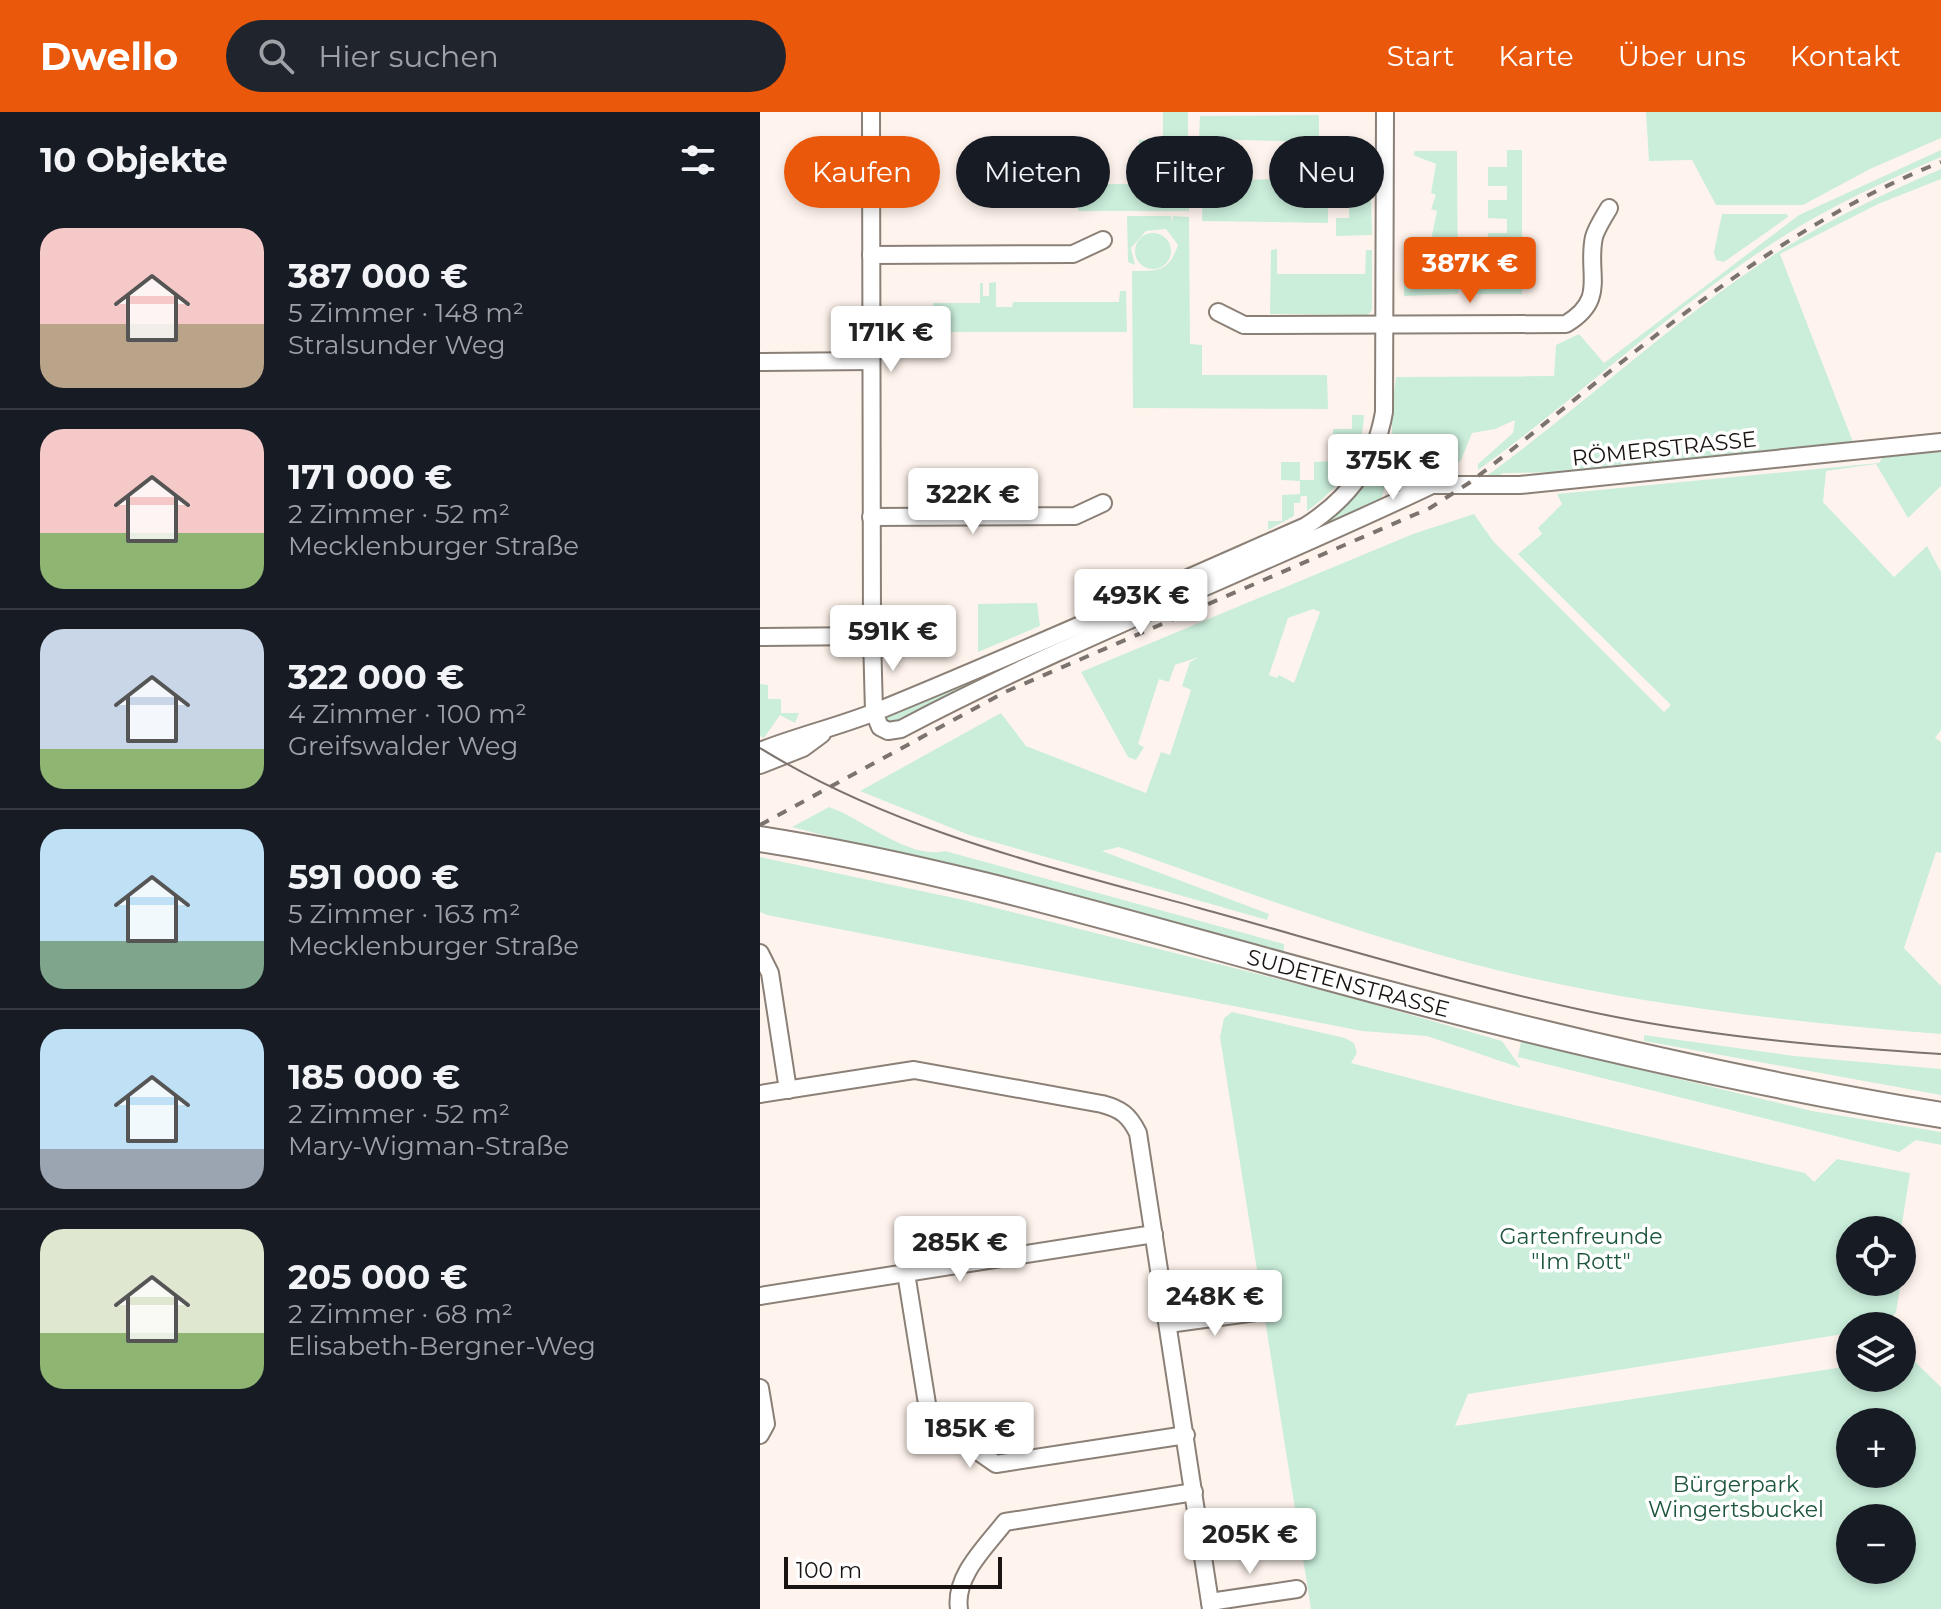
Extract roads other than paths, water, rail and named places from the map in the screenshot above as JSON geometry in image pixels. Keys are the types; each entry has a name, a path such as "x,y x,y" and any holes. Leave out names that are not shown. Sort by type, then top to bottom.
{"main road":[{"name":"SUDETENSTRASSE","path":"768,840 1127,921 1608,1050 1812,1094 1941,1115"}],"street":[{"path":"871,112 872,636 874,712 880,727 888,731 901,729 1004,675 1325,536 1432,485"},
{"path":"760,751 799,736 826,731 874,712 1306,526 1339,502 1366,469 1375,452 1384,412 1385,112"},
{"path":"1218,312 1244,325 1566,324 1586,308 1591,298 1594,237 1609,208"},
{"path":"871,255 1073,254 1103,240"},
{"path":"760,362 871,361"},
{"name":"RÖMERSTRASSE","path":"1366,469 1408,485 1520,485 1941,442"},
{"path":"1375,452 1398,462 1432,485"},
{"path":"871,517 1075,516 1103,503"},
{"path":"760,637 872,636"},
{"path":"760,765 803,748 826,731"},
{"path":"760,953 770,973 788,1090"},
{"path":"760,1094 914,1070 1119,1108 1131,1118 1138,1133 1210,1606 1297,1589"},
{"path":"760,1296 1154,1234"},
{"path":"906,1273 928,1410 934,1421 996,1464 1186,1435"},
{"path":"1168,1324 1256,1312"},
{"path":"760,1388 766,1424 760,1435"},
{"path":"959,1609 958,1592 962,1580 1005,1522 1194,1492"}],"tram line":[{"path":"760,748 864,802 973,843 1458,980 1563,1006 1697,1031 1819,1045 1941,1054"}],"railway":[{"path":"760,825 1005,692 1430,508 1469,483 1694,306 1753,265 1813,226 1875,192 1941,162"}],"park label":[{"name":"Gartenfreunde \"Im Rott\"","path":"1581,1248"},
{"name":"Bürgerpark Wingertsbuckel","path":"1736,1496"}]}
